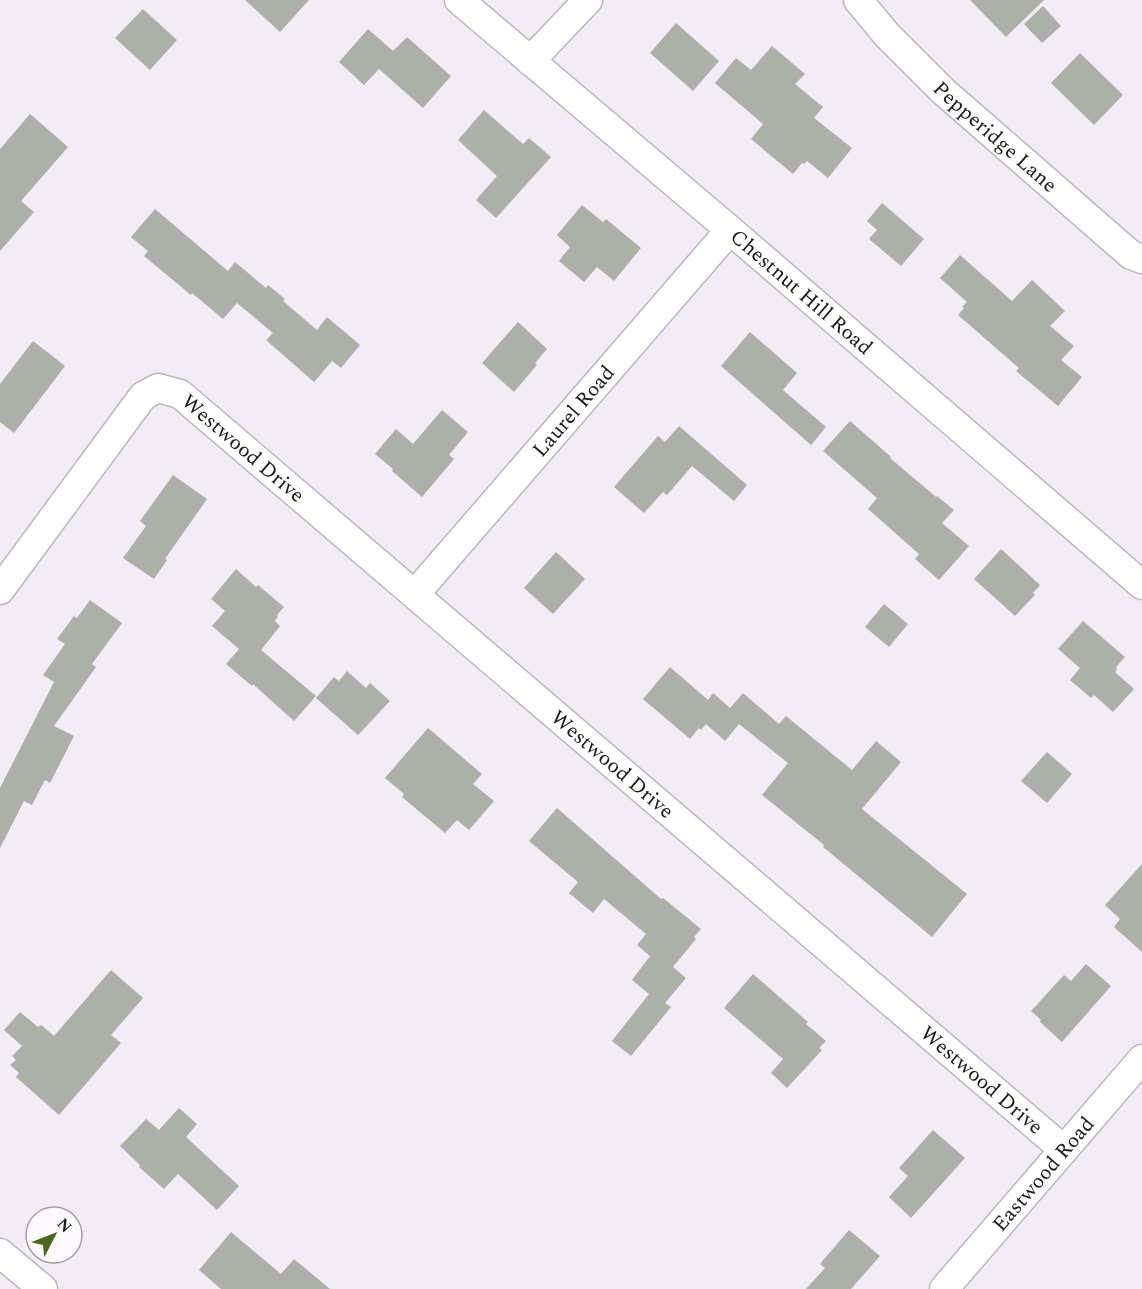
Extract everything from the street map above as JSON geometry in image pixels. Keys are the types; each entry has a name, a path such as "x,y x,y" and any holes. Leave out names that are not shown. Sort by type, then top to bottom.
{"street":[{"name":"Chestnut Hill Road","path":"459,0 1142,585"},
{"path":"530,61 588,0"},
{"name":"Pepperidge Lane","path":"858,0 887,34 943,91 1131,255 1142,259"},
{"name":"Laurel Road","path":"415,594 730,230"},
{"name":"Westwood Drive","path":"0,590 142,396 158,388 180,394 1064,1150"},
{"name":"Eastwood Road","path":"944,1289 1142,1059"},
{"path":"0,1253 43,1289"}],"building":[{"path":"245,0 309,0 280,32"},
{"path":"970,0 1044,0 1006,37"},
{"path":"1043,6 1061,26 1042,43 1024,24"},
{"path":"143,9 177,40 150,70 115,38"},
{"path":"676,23 719,61 693,91 650,53"},
{"path":"368,29 393,51 407,37 451,76 423,108 379,69 364,85 339,62"},
{"path":"772,46 805,74 795,84 823,107 814,118 852,148 828,178 807,161 802,163 793,174 751,139 763,124 715,83 736,58 751,70"},
{"path":"1080,53 1123,95 1094,125 1051,83"},
{"path":"484,110 523,144 529,138 551,157 496,218 476,200 497,176 458,140"},
{"path":"30,114 68,147 21,201 34,212 0,251 0,149"},
{"path":"882,203 924,239 901,266 869,239 877,230 867,221"},
{"path":"582,205 603,222 606,219 641,248 614,281 597,267 584,282 559,261 570,247 557,235"},
{"path":"155,209 228,271 235,262 266,288 268,285 285,299 283,301 317,330 327,317 360,345 341,368 332,361 314,382 266,340 273,333 237,303 223,319 144,256 148,251 131,237"},
{"path":"960,255 1012,301 1032,280 1065,311 1050,326 1074,346 1061,360 1082,377 1058,406 1016,371 1019,368 958,315 967,302 940,278"},
{"path":"518,322 547,349 535,363 537,365 514,392 482,363"},
{"path":"750,332 797,373 783,390 826,427 811,445 721,366"},
{"path":"33,341 65,366 14,433 0,422 0,384"},
{"path":"442,410 468,432 449,455 454,459 422,497 375,454 396,429 413,444"},
{"path":"850,421 890,458 954,510 942,523 969,546 939,580 915,559 919,554 868,509 877,498 823,451"},
{"path":"679,426 747,485 734,501 692,466 667,495 663,492 644,513 614,487 658,436 665,442"},
{"path":"173,475 207,499 165,559 167,560 154,579 123,558 146,526 140,521"},
{"path":"1001,549 1040,585 1033,593 1035,595 1015,616 974,579"},
{"path":"556,552 585,579 553,614 524,588"},
{"path":"236,569 284,607 275,621 280,626 261,650 316,696 294,721 253,684 252,686 226,664 239,649 212,626 225,611 211,599"},
{"path":"90,600 122,623 92,664 96,667 54,726 74,736 50,783 45,780 32,805 24,801 0,848 0,788 54,682 43,675 65,644 57,639 74,616 77,618"},
{"path":"884,604 908,624 889,647 865,627"},
{"path":"1083,621 1125,657 1116,667 1115,672 1134,689 1113,712 1094,695 1091,698 1070,680 1080,668 1058,649"},
{"path":"670,667 708,700 713,693 730,708 743,693 779,724 786,716 852,770 876,741 901,762 862,809 967,894 932,937 762,795 788,763 739,724 725,741 706,724 701,730 699,728 690,739 643,699"},
{"path":"347,671 366,688 370,683 390,701 358,735 316,698 334,677 339,681"},
{"path":"428,728 482,774 473,784 494,801 469,830 457,820 445,833 402,797 404,794 385,778"},
{"path":"1047,752 1072,774 1047,803 1021,781"},
{"path":"557,808 661,899 663,898 701,929 694,937 696,939 673,967 686,978 665,1003 671,1007 631,1056 612,1041 649,994 632,980 650,956 637,945 646,934 604,899 593,913 569,893 578,882 529,841"},
{"path":"1142,864 1142,952 1114,927 1120,919 1105,905"},
{"path":"1086,964 1111,986 1062,1042 1031,1011 1064,975 1071,981"},
{"path":"111,970 143,998 111,1035 121,1043 59,1115 16,1077 19,1073 10,1065 16,1060 12,1056 22,1046 4,1030 20,1012 38,1027 41,1025 54,1036"},
{"path":"753,974 808,1022 806,1024 826,1041 819,1048 822,1050 787,1088 771,1073 783,1059 724,1008"},
{"path":"179,1108 197,1124 186,1137 239,1186 217,1210 178,1174 164,1189 120,1146 146,1119 159,1130"},
{"path":"933,1130 965,1158 911,1218 889,1197 908,1176 899,1168"},
{"path":"849,1230 880,1256 851,1289 806,1289 825,1268 820,1264"},
{"path":"231,1232 281,1274 294,1259 330,1289 221,1289 199,1270"}]}
